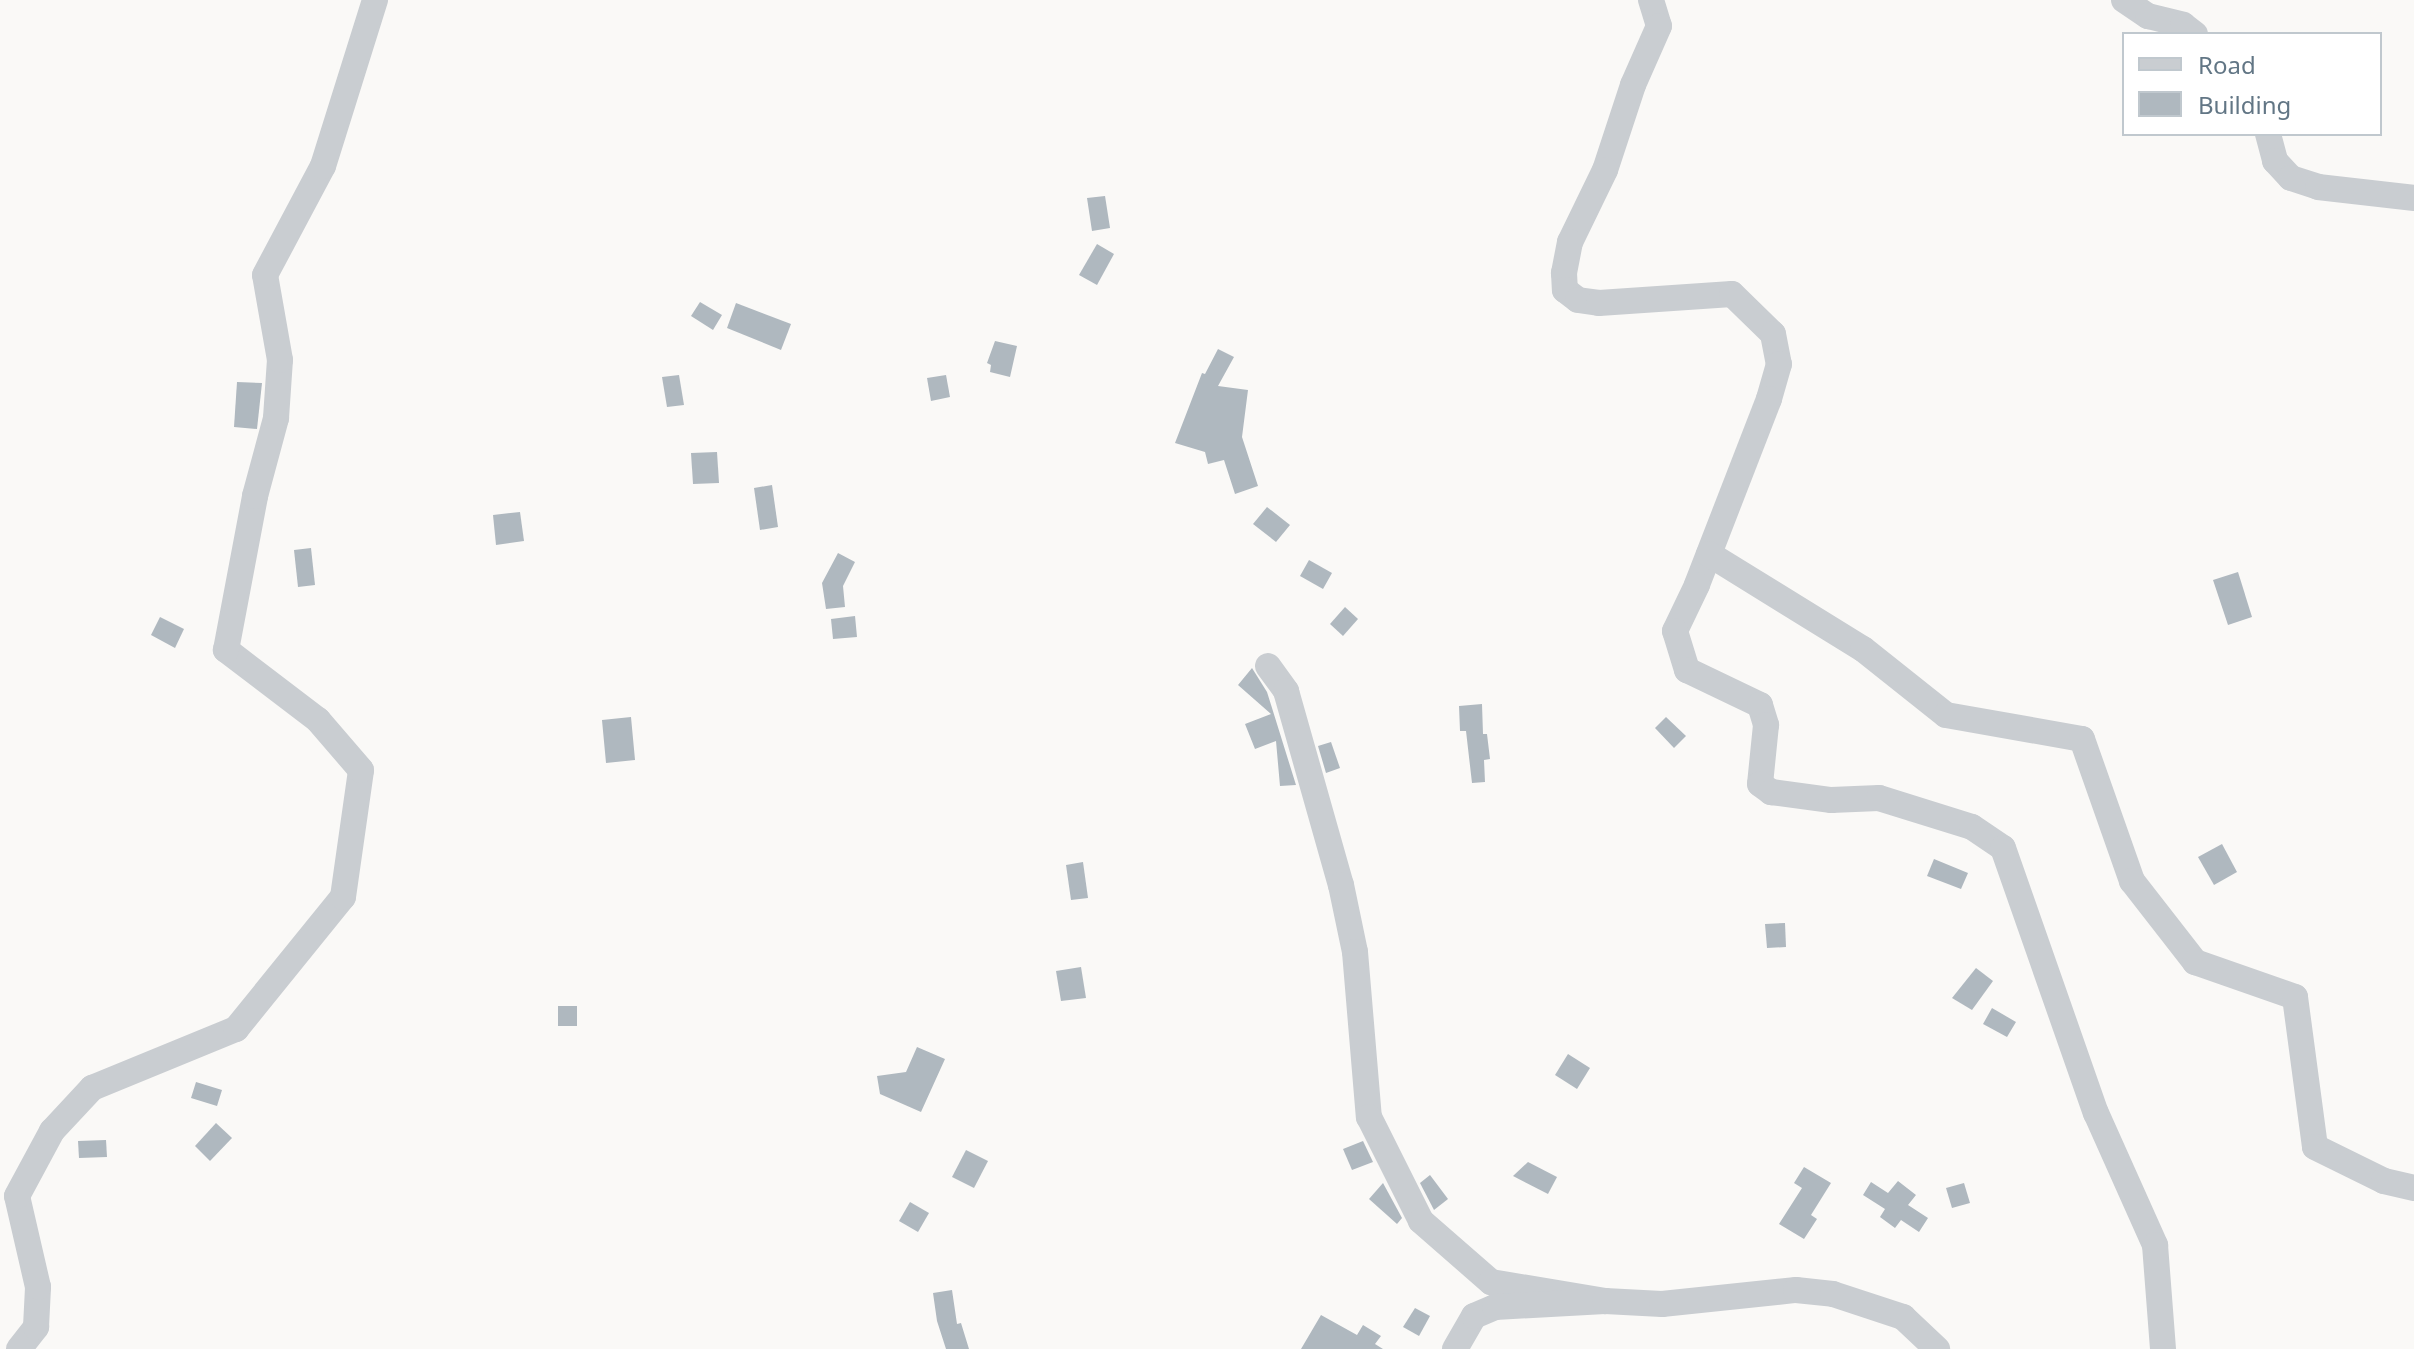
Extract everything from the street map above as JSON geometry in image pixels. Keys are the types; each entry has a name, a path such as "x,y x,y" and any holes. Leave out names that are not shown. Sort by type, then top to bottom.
{"street":[{"path":"19,1349 36,1327 38,1287 17,1196 52,1131 92,1088 236,1029 343,897 361,770 318,720 226,650 255,496 276,418 280,360 265,275 323,166 375,0"},
{"path":"1651,0 1659,26 1633,85 1605,170 1570,242 1564,273 1565,290 1578,300 1599,303 1732,294 1773,334 1779,364 1769,399 1709,554 1675,631 1687,670 1760,705 1766,725 1760,784 1771,792 1831,800 1879,798 1921,808 1972,827 2003,848 2096,1113 2155,1245 2163,1349"},
{"path":"2124,0 2148,16 2183,25 2192,32"},
{"path":"2269,136 2275,161 2291,178 2318,187 2414,198"},
{"path":"1709,554 1863,649 1946,715 2082,739 2132,881 2195,962 2295,997 2315,1147 2384,1181 2414,1188"},
{"path":"1268,666 1286,691 1341,885 1355,952 1369,1117 1421,1221 1491,1282 1605,1301"},
{"path":"1455,1349 1474,1316 1495,1307 1605,1301 1662,1304 1796,1290 1833,1294 1903,1317 1937,1349"}],"building":[{"path":"1105,196 1110,228 1092,231 1087,198"},
{"path":"1097,244 1114,254 1097,285 1079,275"},
{"path":"700,302 722,315 713,330 691,316"},
{"path":"736,303 791,324 781,350 727,328"},
{"path":"995,341 1017,346 1010,377 990,372 991,365 987,363"},
{"path":"1218,349 1234,357 1218,386 1248,390 1242,437 1258,486 1235,494 1224,460 1208,464 1205,452 1175,443 1202,373 1205,374"},
{"path":"679,375 684,405 667,407 662,377"},
{"path":"946,375 950,397 931,401 927,378"},
{"path":"237,382 262,383 257,429 234,427"},
{"path":"717,452 719,483 693,484 691,453"},
{"path":"772,485 778,527 760,530 754,488"},
{"path":"1267,507 1290,525 1276,542 1253,524"},
{"path":"520,512 524,541 496,545 493,515"},
{"path":"311,548 315,585 298,587 294,550"},
{"path":"838,553 855,562 843,586 845,607 826,609 822,583"},
{"path":"1309,560 1332,573 1323,589 1300,576"},
{"path":"2238,572 2252,617 2228,625 2213,580"},
{"path":"1345,607 1358,619 1343,636 1330,624"},
{"path":"855,616 857,637 833,639 831,619"},
{"path":"160,617 184,629 175,648 151,635"},
{"path":"1252,668 1267,692 1296,785 1280,786 1276,741 1255,749 1245,724 1271,714 1238,685"},
{"path":"1482,704 1483,734 1487,734 1490,759 1484,760 1485,782 1472,783 1466,731 1460,731 1459,706"},
{"path":"631,717 635,760 606,763 602,720"},
{"path":"1666,717 1686,736 1674,748 1655,728"},
{"path":"1331,742 1340,768 1326,773 1318,746"},
{"path":"2222,844 2237,872 2214,885 2198,857"},
{"path":"1934,859 1968,873 1961,889 1927,876"},
{"path":"1083,862 1088,898 1071,900 1066,865"},
{"path":"1785,923 1786,947 1767,948 1765,924"},
{"path":"1081,967 1086,998 1061,1001 1056,971"},
{"path":"1976,968 1993,981 1972,1010 1952,998"},
{"path":"558,1006 577,1006 577,1026 558,1026"},
{"path":"1992,1008 2016,1022 2007,1037 1983,1024"},
{"path":"917,1047 945,1059 921,1112 880,1094 877,1076 906,1072"},
{"path":"1568,1054 1590,1068 1577,1089 1555,1075"},
{"path":"196,1082 222,1090 217,1106 191,1098"},
{"path":"216,1123 232,1138 210,1161 195,1146"},
{"path":"106,1140 107,1157 79,1158 78,1141"},
{"path":"1363,1141 1373,1162 1352,1170 1343,1149"},
{"path":"966,1150 988,1161 974,1188 952,1177"},
{"path":"1528,1162 1557,1177 1548,1194 1513,1176"},
{"path":"1804,1167 1831,1183 1811,1215 1817,1219 1804,1239 1779,1224 1802,1188 1794,1183"},
{"path":"1430,1175 1448,1199 1434,1210 1420,1183"},
{"path":"1898,1181 1916,1195 1908,1205 1928,1218 1919,1232 1901,1220 1895,1228 1880,1217 1885,1209 1863,1195 1871,1182 1888,1193"},
{"path":"1383,1183 1402,1218 1397,1224 1369,1199"},
{"path":"1964,1183 1970,1203 1952,1208 1946,1188"},
{"path":"910,1202 929,1213 918,1232 899,1221"},
{"path":"952,1290 957,1324 961,1323 969,1349 946,1349 937,1321 933,1293"},
{"path":"1415,1308 1430,1316 1419,1336 1403,1327"},
{"path":"1321,1315 1357,1335 1363,1325 1381,1336 1375,1344 1383,1349 1301,1349"}]}
